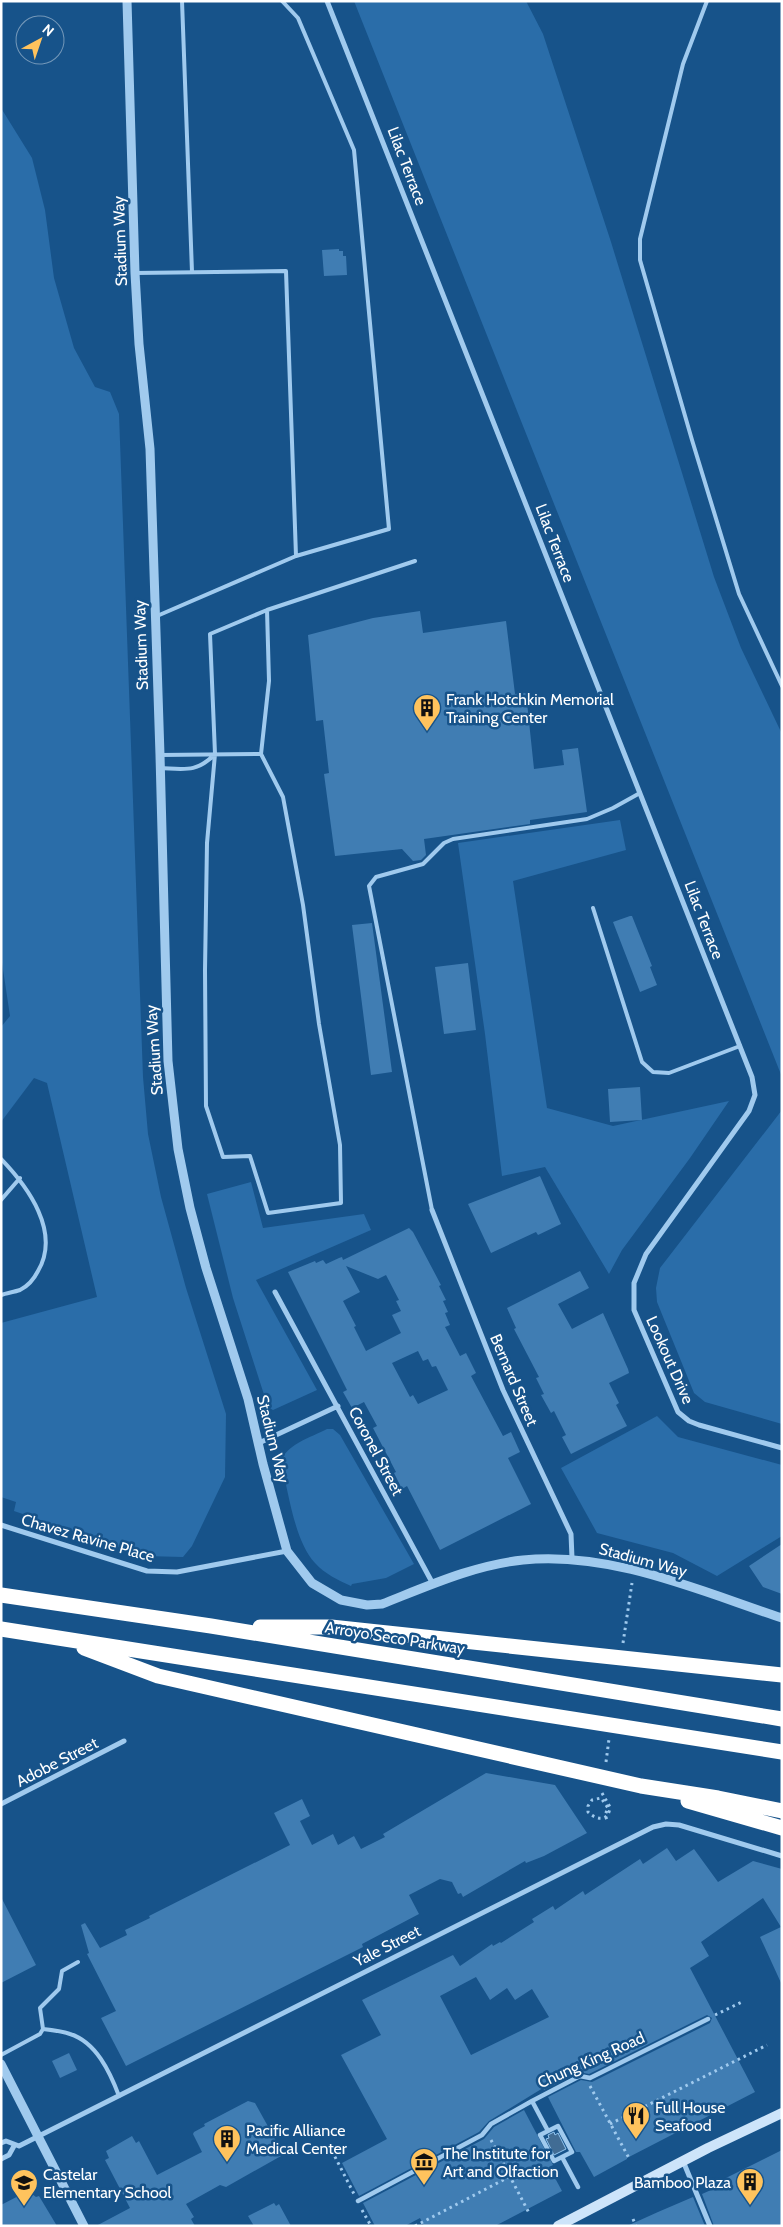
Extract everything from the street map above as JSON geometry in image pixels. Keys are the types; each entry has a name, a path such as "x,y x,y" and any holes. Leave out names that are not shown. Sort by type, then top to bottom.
{"highway":[{"name":"Arroyo Seco Parkway","path":"1,1595 211,1626 782,1719"},
{"path":"211,1626 331,1627 782,1675"},
{"path":"1,1629 782,1752"},
{"path":"54,1637 158,1676 641,1786 782,1828"},
{"path":"641,1786 718,1798 782,1811"}],"main road":[{"path":"558,2226 781,2112"}],"street":[{"name":"Stadium Way","path":"127,1 135,273 139,344 150,449 168,1061 178,1150 206,1268 248,1399 287,1551 312,1583 341,1600 367,1605 382,1604 468,1571 505,1563 572,1558 635,1570 782,1618"},
{"name":"Lilac Terrace","path":"327,1 740,1046 752,1077 755,1095"},
{"name":"Lookout Drive","path":"755,1095 749,1112 646,1254 634,1283 634,1310 678,1412 689,1422 782,1448"},
{"name":"Bernard Street","path":"432,1210 503,1390 571,1534 572,1558"},
{"path":"275,1292 338,1406"},
{"name":"Coronel Street","path":"259,1443 338,1406 433,1584"},
{"name":"Chavez Ravine Place","path":"1,1525 147,1571 177,1572 287,1551"},
{"name":"Adobe Street","path":"1,1804 124,1742"},
{"name":"Yale Street","path":"1,2159 9,2155 14,2146 18,2146 119,2096 653,1827 666,1824 679,1825 782,1856"},
{"name":"Chung King Road","path":"358,2201 486,2131 492,2124 580,2076 590,2078 708,2019"},
{"path":"1,2064 84,2226"},
{"path":"532,2101 548,2131"},
{"path":"558,2126 572,2152 554,2161 540,2135 548,2131 558,2126"},
{"path":"1,2143 6,2141 14,2146"},
{"path":"562,2157 578,2186"},
{"path":"683,2161 710,2226"}],"lane":[{"path":"182,1 192,272"},
{"path":"155,617 296,556 389,529 354,150 298,18 282,1"},
{"path":"708,1 683,64 640,239 640,260 739,594 782,686"},
{"path":"135,273 286,271 296,556"},
{"path":"267,610 269,681 260,754 284,797 303,905 318,1024 340,1145 341,1184 341,1204 268,1213 250,1156 223,1157 206,1106 204,970 206,859 215,754 210,634 267,610 415,561"},
{"path":"160,754 260,754"},
{"path":"160,768 194,770 208,762 215,754"},
{"path":"432,1210 369,886 376,877 423,864 438,848 453,839 587,819 613,808 640,793"},
{"path":"593,908 642,1062 653,1072 670,1073 740,1046"},
{"path":"1,1159 20,1178 35,1204 47,1239 44,1262 33,1280 21,1290 1,1295"},
{"path":"1,1200 20,1178"},
{"path":"1,2055 40,2034 43,2029 40,2008 59,1989 62,1971 78,1962"},
{"path":"43,2029 70,2034 85,2041 103,2061 119,2096"}],"path":[{"path":"601,1795 610,1807 608,1815 605,1818 598,1819 588,1812 588,1806 592,1800 601,1798 608,1808 605,1815 608,1820"},
{"path":"708,2019 744,2001"},
{"path":"610,2124 767,2045"},
{"path":"585,2077 630,2160"},
{"path":"486,2131 529,2213"},
{"path":"328,2145 370,2226"},
{"path":"415,2226 509,2176"},
{"path":"633,2219 636,2226"}],"shaded area":[{"path":"354,1 526,1 543,34 611,242 714,577 741,648 782,734 782,1077"},
{"path":"1,108 32,158 45,210 54,278 74,348 95,387 110,392 119,414 143,1077 148,1134 161,1197 186,1288 226,1414 225,1477 192,1546 183,1557 145,1556 14,1511 16,1502 1,1497 1,1323 97,1297 47,1083 34,1078 1,1122 1,1027 10,1016 1,956"},
{"path":"620,820 626,850 513,881 547,1108 613,1126 729,1101 690,1158 622,1250 609,1274 545,1167 502,1176 485,1034 458,843"},
{"path":"782,1110 782,1424 705,1402 694,1393 657,1302 656,1288 660,1268"},
{"path":"251,1182 263,1228 364,1214 371,1230 256,1280 317,1390 273,1410 268,1407 233,1298 207,1194"},
{"path":"657,1416 678,1437 782,1465 782,1536 717,1576 673,1553 597,1533 561,1468"},
{"path":"327,1429 333,1429 340,1435 414,1564 386,1578 352,1584 351,1586 323,1570 308,1553 297,1529 281,1463 287,1451 293,1446"},
{"path":"554,2132 555,2135 558,2133 566,2149 554,2155 546,2139 549,2138 548,2135"}],"building":[{"path":"339,249 339,251 343,251 343,256 346,256 347,275 324,276 322,250"},
{"name":"Frank Hotchkin Memorial Training Center","path":"420,611 423,633 506,621 515,694 526,693 534,769 564,765 562,750 578,748 587,812 530,820 530,824 424,839 426,855 421,860 413,861 402,849 335,856 324,774 329,773 323,720 316,721 308,635 373,618"},
{"path":"632,916 652,966 650,967 657,985 640,992 613,922"},
{"path":"372,923 392,1072 371,1075 352,925"},
{"path":"468,963 476,1030 444,1034 435,967"},
{"path":"640,1087 642,1120 610,1122 608,1089"},
{"path":"540,1176 561,1224 538,1235 536,1232 491,1253 468,1204"},
{"path":"409,1228 413,1232 441,1285 439,1286 446,1300 443,1301 448,1312 445,1313 450,1325 445,1327 460,1356 466,1353 476,1373 471,1376 503,1436 511,1432 520,1452 508,1458 531,1504 440,1550 407,1486 402,1489 394,1473 396,1472 373,1428 377,1426 364,1402 352,1408 343,1392 347,1390 288,1272 315,1261 316,1263 323,1260 326,1264 342,1257 343,1260","holes":["346,1266 378,1279 386,1275 399,1300 396,1301 401,1311 392,1315 401,1333 366,1351 343,1301 360,1292","418,1351 423,1361 428,1359 432,1367 436,1366 448,1390 418,1404 413,1395 410,1397 392,1363"]},
{"path":"580,1271 589,1288 558,1304 572,1329 603,1313 629,1373 609,1383 619,1403 616,1405 627,1426 571,1454 562,1437 566,1435 554,1411 551,1413 541,1395 544,1394 536,1378 539,1377 514,1329 516,1328 507,1308"},
{"path":"782,1544 782,1594 763,1587 749,1566"},
{"path":"486,1773 555,1785 587,1833 544,1856 526,1863 525,1861 463,1897 461,1893 458,1894 452,1882 440,1879 409,1895 419,1914 362,1944 363,1947 126,2066 101,2018 116,2011 87,1954 89,1953 81,1925 85,1923 100,1948 127,1935 125,1930 150,1918 149,1916 290,1845 274,1813 302,1799 310,1816 300,1821 312,1845 333,1834 338,1845 354,1836 361,1849 385,1837 383,1834"},
{"path":"667,1848 676,1861 694,1849 718,1882 753,1861 782,1869 782,1985 760,1937 781,1927 763,1898 701,1942 709,1956 690,1968 755,2092 594,2177 580,2152 576,2152 548,2097 581,2080 592,2082 710,2023 712,2018 707,2015 589,2074 579,2072 544,2090 543,2088 489,2121 479,2132 359,2196 342,2163 387,2139 341,2055 381,2035 362,2000 453,1955 460,1966 492,1944 493,1946 501,1943 534,1922 532,1919 553,1906 555,1910 583,1891 585,1895 640,1859 643,1864","holes":["476,1977 490,2000 507,1988 515,2000 532,1989 549,2017 471,2055 440,1996"]},
{"path":"1,1897 36,1965 1,1983"},
{"path":"69,2053 77,2070 60,2078 52,2061"},
{"name":"Pacific Alliance Medical Center","path":"248,2101 255,2103 280,2148 278,2149 281,2156 226,2187 220,2185 186,2204 194,2217 191,2219 195,2226 96,2226 130,2208 105,2160 109,2158 106,2151 132,2136 136,2143 139,2141 157,2175 202,2152 193,2134 194,2132 205,2126 204,2124"},
{"path":"524,2110 553,2165 549,2167 562,2191 495,2226 424,2226 420,2218 405,2226 375,2226 363,2203 484,2139 494,2127"},
{"name":"Bamboo Plaza","path":"782,2150 782,2226 714,2226 702,2194 711,2190 710,2186"},
{"name":"Castelar Elementary School","path":"28,2191 36,2197 39,2196 57,2226 1,2226 1,2205"},
{"path":"693,2197 705,2226 627,2226 658,2212"},
{"name":"Pacific Alliance Medical Center","path":"274,2203 276,2206 279,2204 291,2226 254,2226 248,2216"}],"place":[{"name":"Frank Hotchkin Memorial Training Center","path":"427,732"},
{"name":"Full House Seafood","path":"636,2140"},
{"name":"Pacific Alliance Medical Center","path":"227,2163"},
{"name":"The Institute for Art and Olfaction","path":"424,2186"},
{"name":"Bamboo Plaza","path":"750,2206"},
{"name":"Castelar Elementary School","path":"24,2207"}]}
